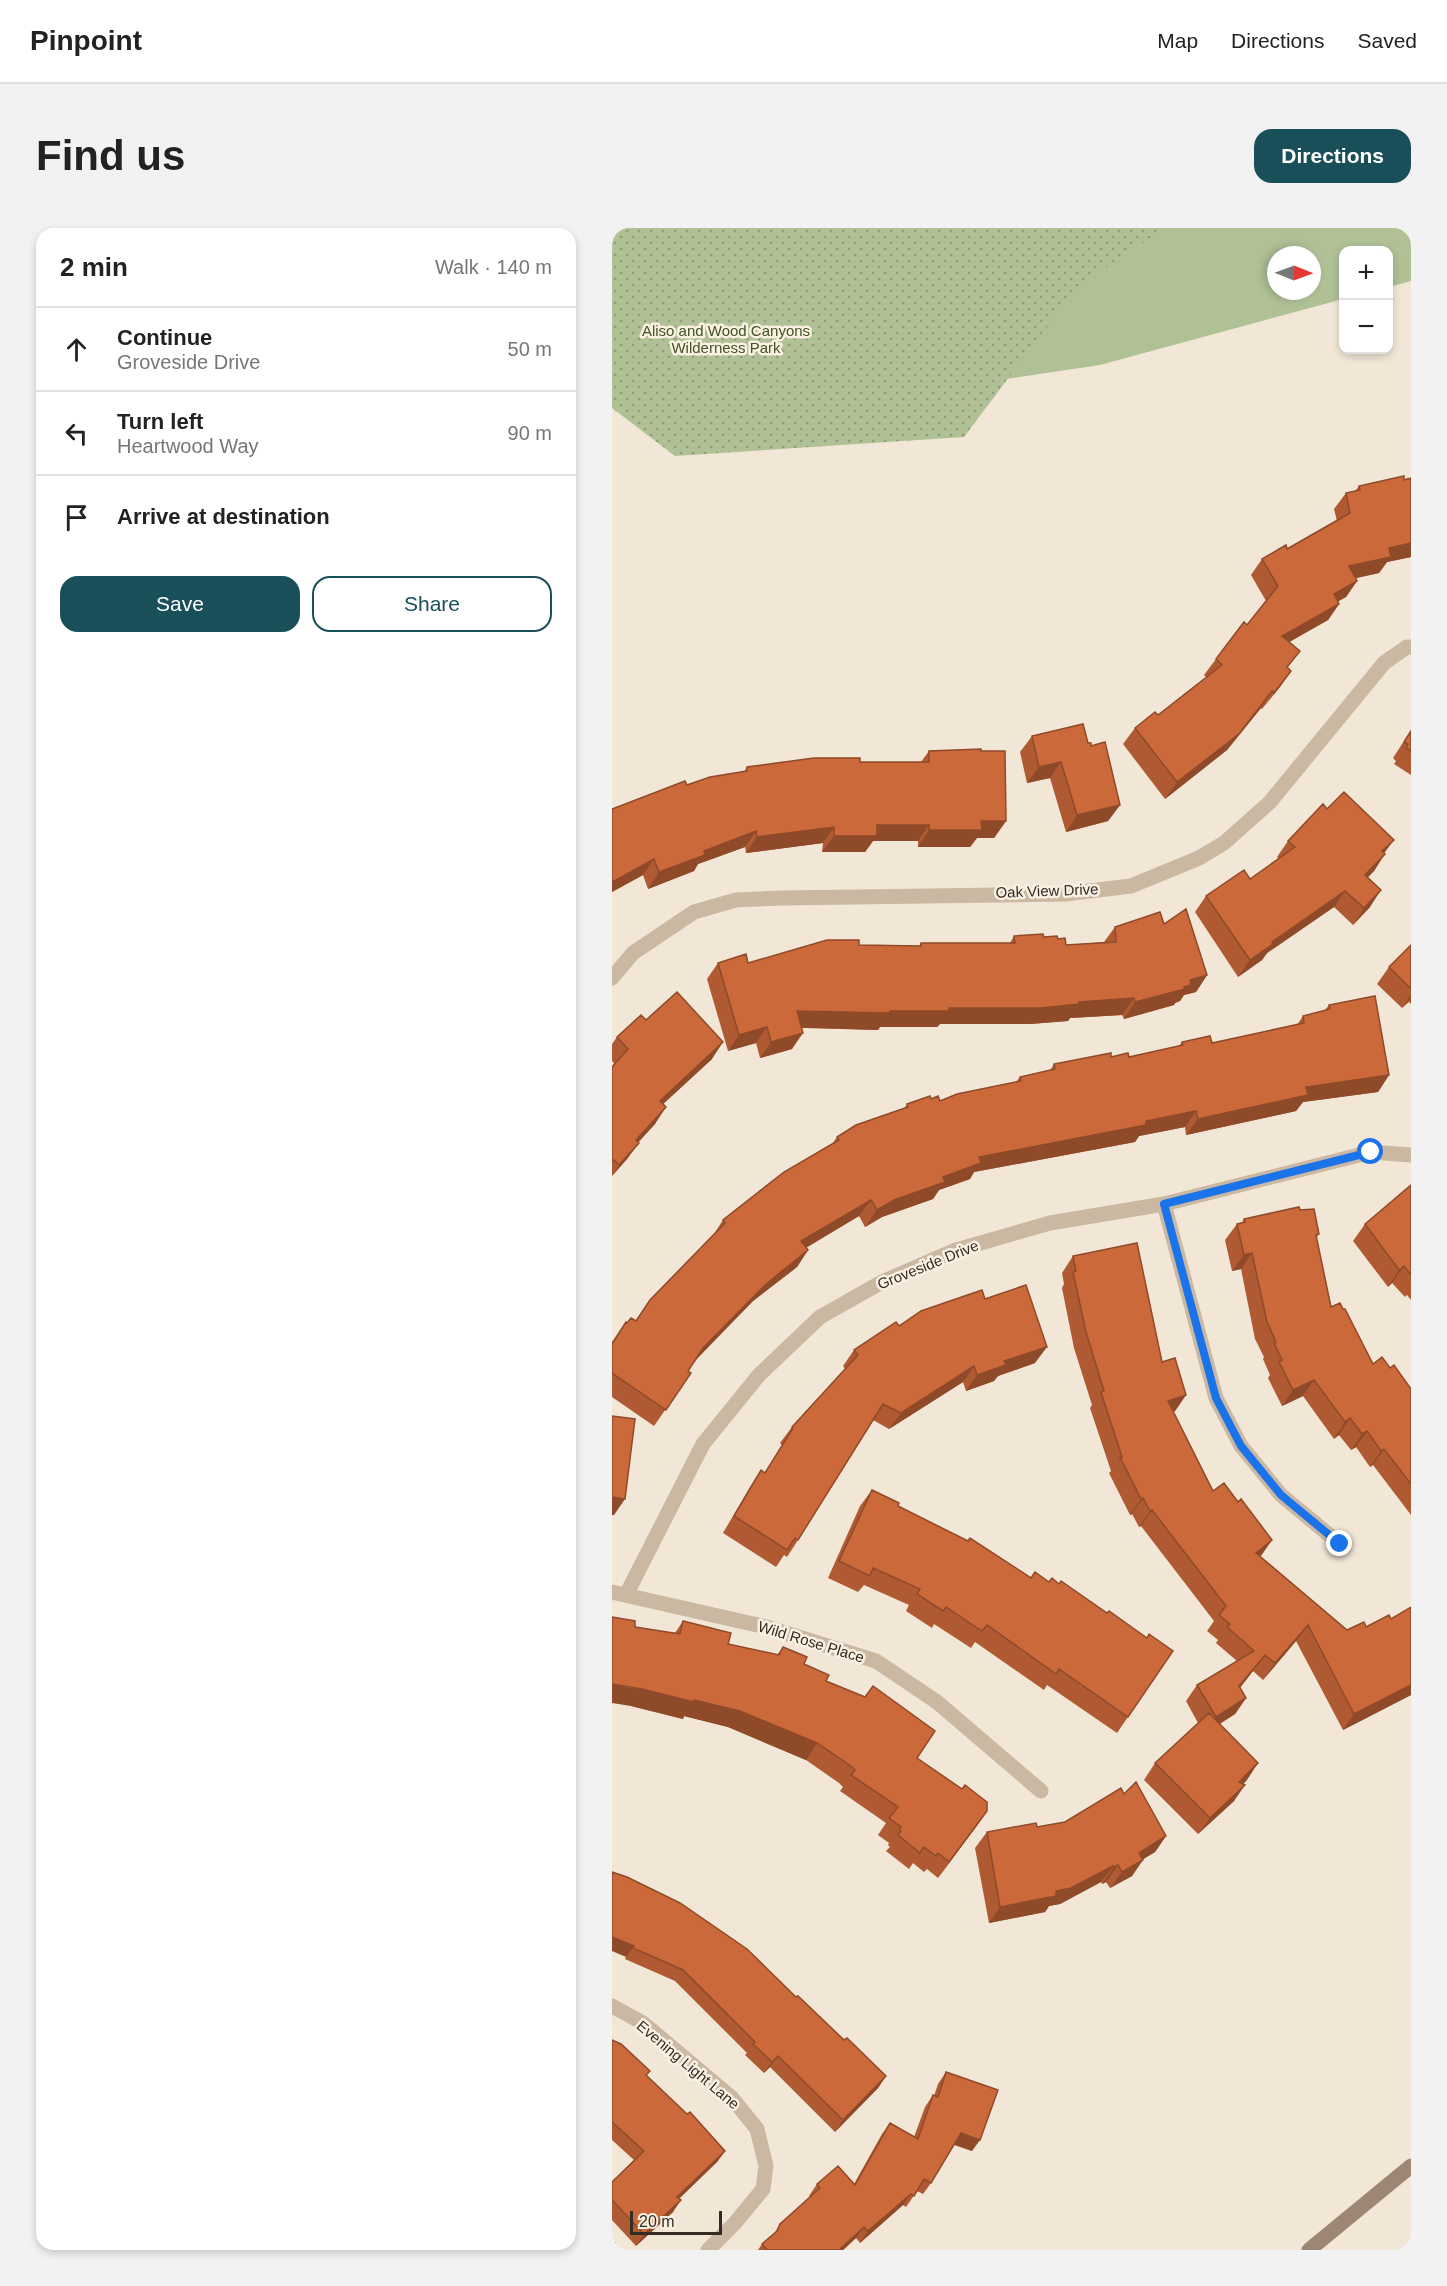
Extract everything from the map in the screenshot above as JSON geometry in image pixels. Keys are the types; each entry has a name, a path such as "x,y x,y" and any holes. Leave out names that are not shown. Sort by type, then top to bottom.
{"main road":[{"path":"1308,2250 1411,2166"}],"street":[{"name":"Oak View Drive","path":"612,978 633,953 694,912 736,900 1065,894 1131,886 1189,862 1224,843 1270,802 1384,663 1407,647 1411,647"},
{"name":"Groveside Drive","path":"619,1593 703,1444 759,1375 820,1317 882,1282 956,1250 1050,1223 1164,1204 1371,1152 1411,1155"},
{"path":"1164,1204 1216,1398 1241,1446 1281,1495 1340,1544"},
{"name":"Wild Rose Place","path":"619,1593 766,1627 876,1661 937,1702 1041,1791"},
{"name":"Evening Light Lane","path":"612,2006 643,2024 732,2098 757,2129 766,2166 763,2189 735,2223 708,2250"}],"green space":[{"name":"Aliso and Wood Canyons Wilderness Park","path":"612,228 1411,228 1411,281 1393,286 1393,246 1339,246 1339,300 1100,365 684,427"},
{"name":"Aliso and Wood Canyons Wilderness Park","path":"612,228 1165,228 1077,287 964,437 675,456 612,408"}],"building":[{"path":"1404,476 1404,480 1411,478 1411,543 1389,548 1391,557 1349,566 1357,581 1334,594 1339,604 1282,636 1300,651 1287,667 1291,671 1274,693 1272,691 1239,734 1177,782 1135,728 1155,712 1158,715 1222,665 1216,659 1244,622 1247,625 1278,586 1262,559 1286,545 1287,549 1350,513 1346,493 1360,490 1359,486"},
{"path":"1083,724 1091,746 1105,742 1120,805 1077,815 1061,762 1039,767 1032,736"},
{"path":"1411,731 1411,751 1406,748 1408,744 1404,742"},
{"path":"981,749 981,751 1005,751 1006,821 981,821 982,830 929,830 929,825 877,825 877,836 834,836 834,827 757,837 756,831 704,851 705,855 659,872 654,859 612,882 612,809 685,781 687,785 710,777 747,771 747,767 814,758 860,758 860,762 929,762 929,751"},
{"path":"1344,792 1394,840 1382,851 1385,854 1365,875 1381,890 1364,908 1345,891 1250,960 1206,896 1244,870 1250,879 1295,847 1288,841 1323,804 1327,809"},
{"path":"1186,909 1207,975 1190,980 1191,985 1184,987 1185,989 1135,1002 1134,998 1079,1002 1079,1004 1041,1008 949,1008 949,1011 890,1011 890,1013 797,1011 803,1033 771,1042 767,1027 739,1035 718,963 746,954 748,963 827,940 859,940 859,945 921,946 921,943 1015,943 1014,936 1043,934 1044,937 1065,938 1066,945 1116,942 1115,927 1160,912 1164,924"},
{"path":"1411,945 1411,989 1389,967"},
{"path":"677,992 723,1042 660,1101 666,1107 636,1140 639,1143 619,1165 614,1160 612,1161 612,1067 628,1049 617,1037 641,1015 646,1020"},
{"path":"1375,996 1389,1075 1306,1087 1308,1095 1198,1119 1196,1111 1146,1121 1146,1125 979,1157 981,1163 943,1177 945,1182 894,1200 877,1210 871,1200 801,1241 808,1250 765,1285 703,1348 688,1371 691,1373 666,1410 612,1373 612,1344 626,1322 631,1318 636,1321 650,1300 725,1223 723,1220 784,1172 839,1140 837,1137 856,1125 908,1107 907,1104 930,1096 931,1099 938,1096 940,1101 957,1094 1021,1081 1020,1077 1055,1069 1054,1064 1111,1053 1111,1057 1128,1053 1129,1057 1183,1045 1182,1042 1210,1036 1212,1043 1304,1023 1303,1016 1330,1009 1329,1005"},
{"path":"1411,1185 1411,1275 1404,1266 1399,1270 1365,1224"},
{"path":"1299,1207 1300,1210 1314,1209 1319,1234 1316,1235 1331,1307 1340,1303 1345,1309 1373,1364 1382,1357 1390,1368 1394,1365 1411,1389 1411,1484 1384,1449 1381,1451 1367,1431 1362,1434 1350,1418 1345,1422 1314,1380 1293,1390 1279,1362 1282,1360 1267,1322 1252,1253 1244,1255 1237,1224 1245,1222 1244,1219"},
{"path":"1137,1243 1162,1362 1175,1358 1186,1395 1168,1401 1213,1491 1224,1483 1238,1502 1241,1499 1272,1540 1256,1553 1347,1630 1364,1622 1366,1627 1389,1615 1391,1619 1411,1607 1411,1685 1354,1714 1308,1625 1275,1663 1265,1655 1239,1686 1246,1698 1216,1717 1197,1685 1254,1651 1227,1627 1230,1624 1219,1615 1226,1606 1152,1510 1150,1511 1143,1498 1141,1499 1120,1457 1122,1457 1101,1392 1104,1391 1086,1332 1073,1272 1076,1271 1073,1256"},
{"path":"1026,1285 1047,1347 1004,1361 1006,1365 977,1375 974,1366 901,1413 883,1404 798,1540 795,1538 787,1550 734,1516 761,1470 765,1473 792,1427 858,1355 854,1350 896,1322 899,1326 921,1311 982,1290 985,1299"},
{"path":"612,1416 635,1419 625,1499 612,1497"},
{"path":"872,1490 899,1503 898,1506 968,1541 970,1538 1031,1578 1035,1572 1049,1582 1052,1578 1059,1584 1061,1581 1147,1638 1149,1634 1173,1651 1128,1717 1059,1669 1056,1674 987,1625 982,1631 946,1607 943,1611 917,1594 920,1589 873,1568 870,1576 839,1561"},
{"path":"612,1617 635,1621 635,1627 680,1634 683,1621 731,1633 728,1644 779,1655 783,1647 807,1657 804,1664 829,1675 826,1681 865,1697 873,1686 935,1731 917,1758 962,1789 965,1785 987,1802 987,1811 949,1862 938,1853 936,1856 924,1847 920,1853 898,1835 901,1827 889,1818 898,1807 851,1775 855,1770 851,1766 817,1743 740,1711 612,1684"},
{"path":"1209,1713 1258,1763 1239,1782 1245,1785 1210,1818 1155,1763"},
{"path":"1136,1782 1166,1836 1139,1853 1143,1860 1122,1872 1118,1865 1113,1866 1071,1888 1056,1891 1056,1896 1000,1907 987,1832 1036,1823 1037,1827 1065,1822 1121,1788 1124,1794"},
{"path":"612,1872 680,1903 747,1949 796,1997 798,1996 844,2040 847,2038 886,2076 843,2120 778,2056 772,2062 683,1970 612,1937"},
{"path":"612,2040 621,2044 650,2071 646,2075 687,2114 690,2112 725,2151 677,2197 681,2200 644,2234 612,2200 612,2182 644,2151 612,2122"},
{"path":"946,2072 998,2090 980,2140 961,2133 931,2183 924,2179 914,2196 911,2194 868,2231 864,2227 839,2250 767,2250 762,2244 777,2231 780,2224 820,2188 817,2184 838,2166 855,2185 890,2123 918,2139 933,2095 938,2097"}],"route":[{"path":"1340,1544 1281,1495 1241,1446 1216,1398 1164,1204 1371,1152"}]}
